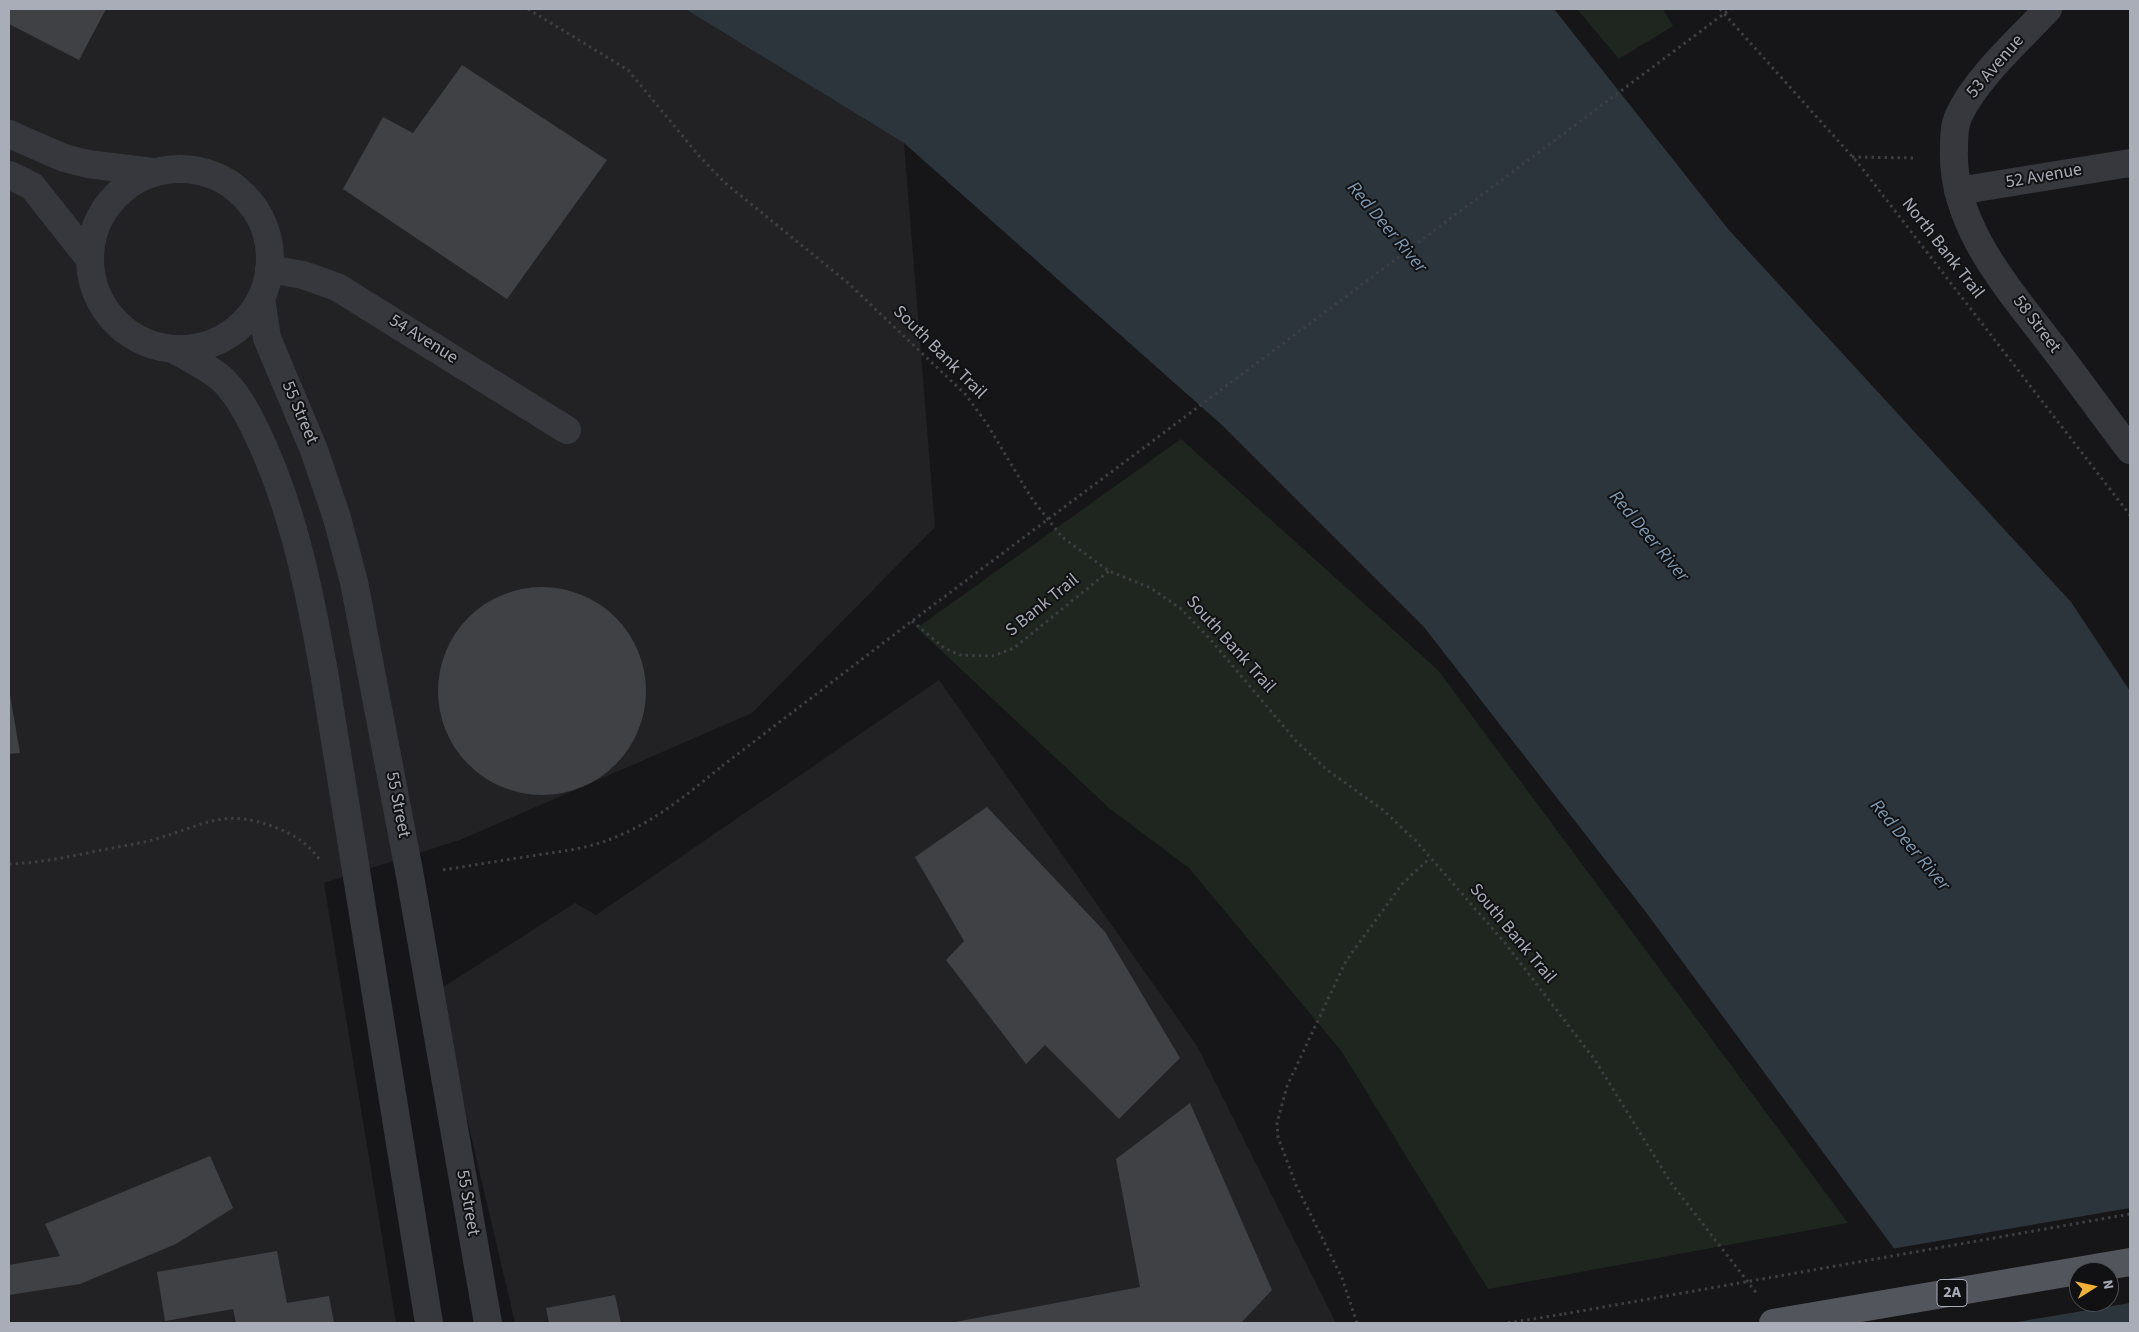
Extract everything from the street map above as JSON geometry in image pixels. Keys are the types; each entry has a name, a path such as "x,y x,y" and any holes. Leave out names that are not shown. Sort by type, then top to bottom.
{"main road":[{"name":"2A","path":"1773,1323 2130,1262"}],"street":[{"name":"53 Avenue","path":"1958,191 1953,163 1958,117 1979,83 2048,9"},
{"path":"9,134 64,158 88,164 152,172"},
{"name":"52 Avenue","path":"1958,191 2130,162"},
{"path":"172,349 200,347 225,337 246,320 261,298 267,284 269,269 269,241 258,214 241,192 217,176 190,168 171,168 152,172 127,185 107,205 94,230 89,258 93,285 104,309 122,329 146,343 172,349 206,367 224,382 237,397 256,431 273,469 299,545 324,672 429,1323"},
{"path":"9,175 32,186 89,258"},
{"name":"58 Street","path":"1958,191 1967,218 1982,249 2130,450"},
{"name":"54 Avenue","path":"269,269 303,275 336,287 567,430"},
{"name":"55 Street","path":"261,298 267,338 314,450 337,518 354,582 410,876 488,1323"}],"path":[{"name":"South Bank Trail","path":"528,9 628,70 700,157 724,182 848,284 966,395 987,424 1032,499 1069,543 1110,571 1151,588 1181,609 1210,639 1296,741 1326,769 1383,810 1415,840 1505,943 1595,1060 1670,1183 1756,1293"},
{"name":"North Bank Trail","path":"1720,9 1852,156 2130,515"},
{"path":"442,870 595,845 618,837 674,805 912,621 1731,9"},
{"path":"1852,156 1916,158"},
{"name":"S Bank Trail","path":"912,621 944,648 960,655 993,656 1014,648 1110,571"},
{"path":"9,864 38,863 156,839 197,824 241,817 262,822 299,838 311,848 321,862"},
{"path":"1357,1323 1342,1278 1296,1185 1278,1137 1276,1123 1287,1086 1355,946 1403,883 1430,858"},
{"path":"1508,1323 2130,1214"}],"shaded area":[{"path":"9,9 685,9 904,143 935,527 752,713 460,840 324,883 396,1323 9,1323"},
{"path":"1577,9 1663,9 1673,26 1619,59"},
{"path":"1181,439 1438,670 1848,1223 1488,1289 1342,1052 1189,868 1109,808 917,628"},
{"path":"939,680 1197,1046 1336,1323 515,1323 437,991 575,903 596,915"}],"water":[{"name":"Red Deer River","path":"685,9 1554,9 1728,229 2071,602 2130,691 2130,1323 1949,1323 1645,911 1424,627 1223,426 904,143"}],"pier":[{"path":"2130,1208 2130,1303 2119,1305 2119,1262 2069,1262 2069,1312 2076,1312 2011,1323 1946,1323 1891,1249"}],"building":[{"path":"9,9 106,9 79,60 9,24"},
{"path":"462,65 607,160 507,299 343,189 383,117 413,133"},
{"path":"532,587 552,587 572,591 591,599 616,617 629,633 638,651 646,681 642,721 638,731 629,749 616,765 600,778 572,791 552,795 532,795 512,791 493,783 468,765 455,749 442,721 438,701 438,681 442,661 450,642 468,617 484,604 512,591"},
{"path":"9,689 20,753 9,754"},
{"path":"987,807 1105,932 1180,1058 1119,1119 1045,1045 1026,1064 946,960 964,941 915,857"},
{"path":"1190,1103 1272,1290 1241,1323 950,1323 1140,1287 1116,1159"},
{"path":"210,1156 233,1208 176,1244 80,1284 9,1295 9,1265 60,1256 45,1224"},
{"path":"277,1251 287,1303 329,1296 334,1323 236,1323 233,1309 165,1321 157,1272"},
{"path":"615,1295 621,1323 549,1323 546,1308"}]}
